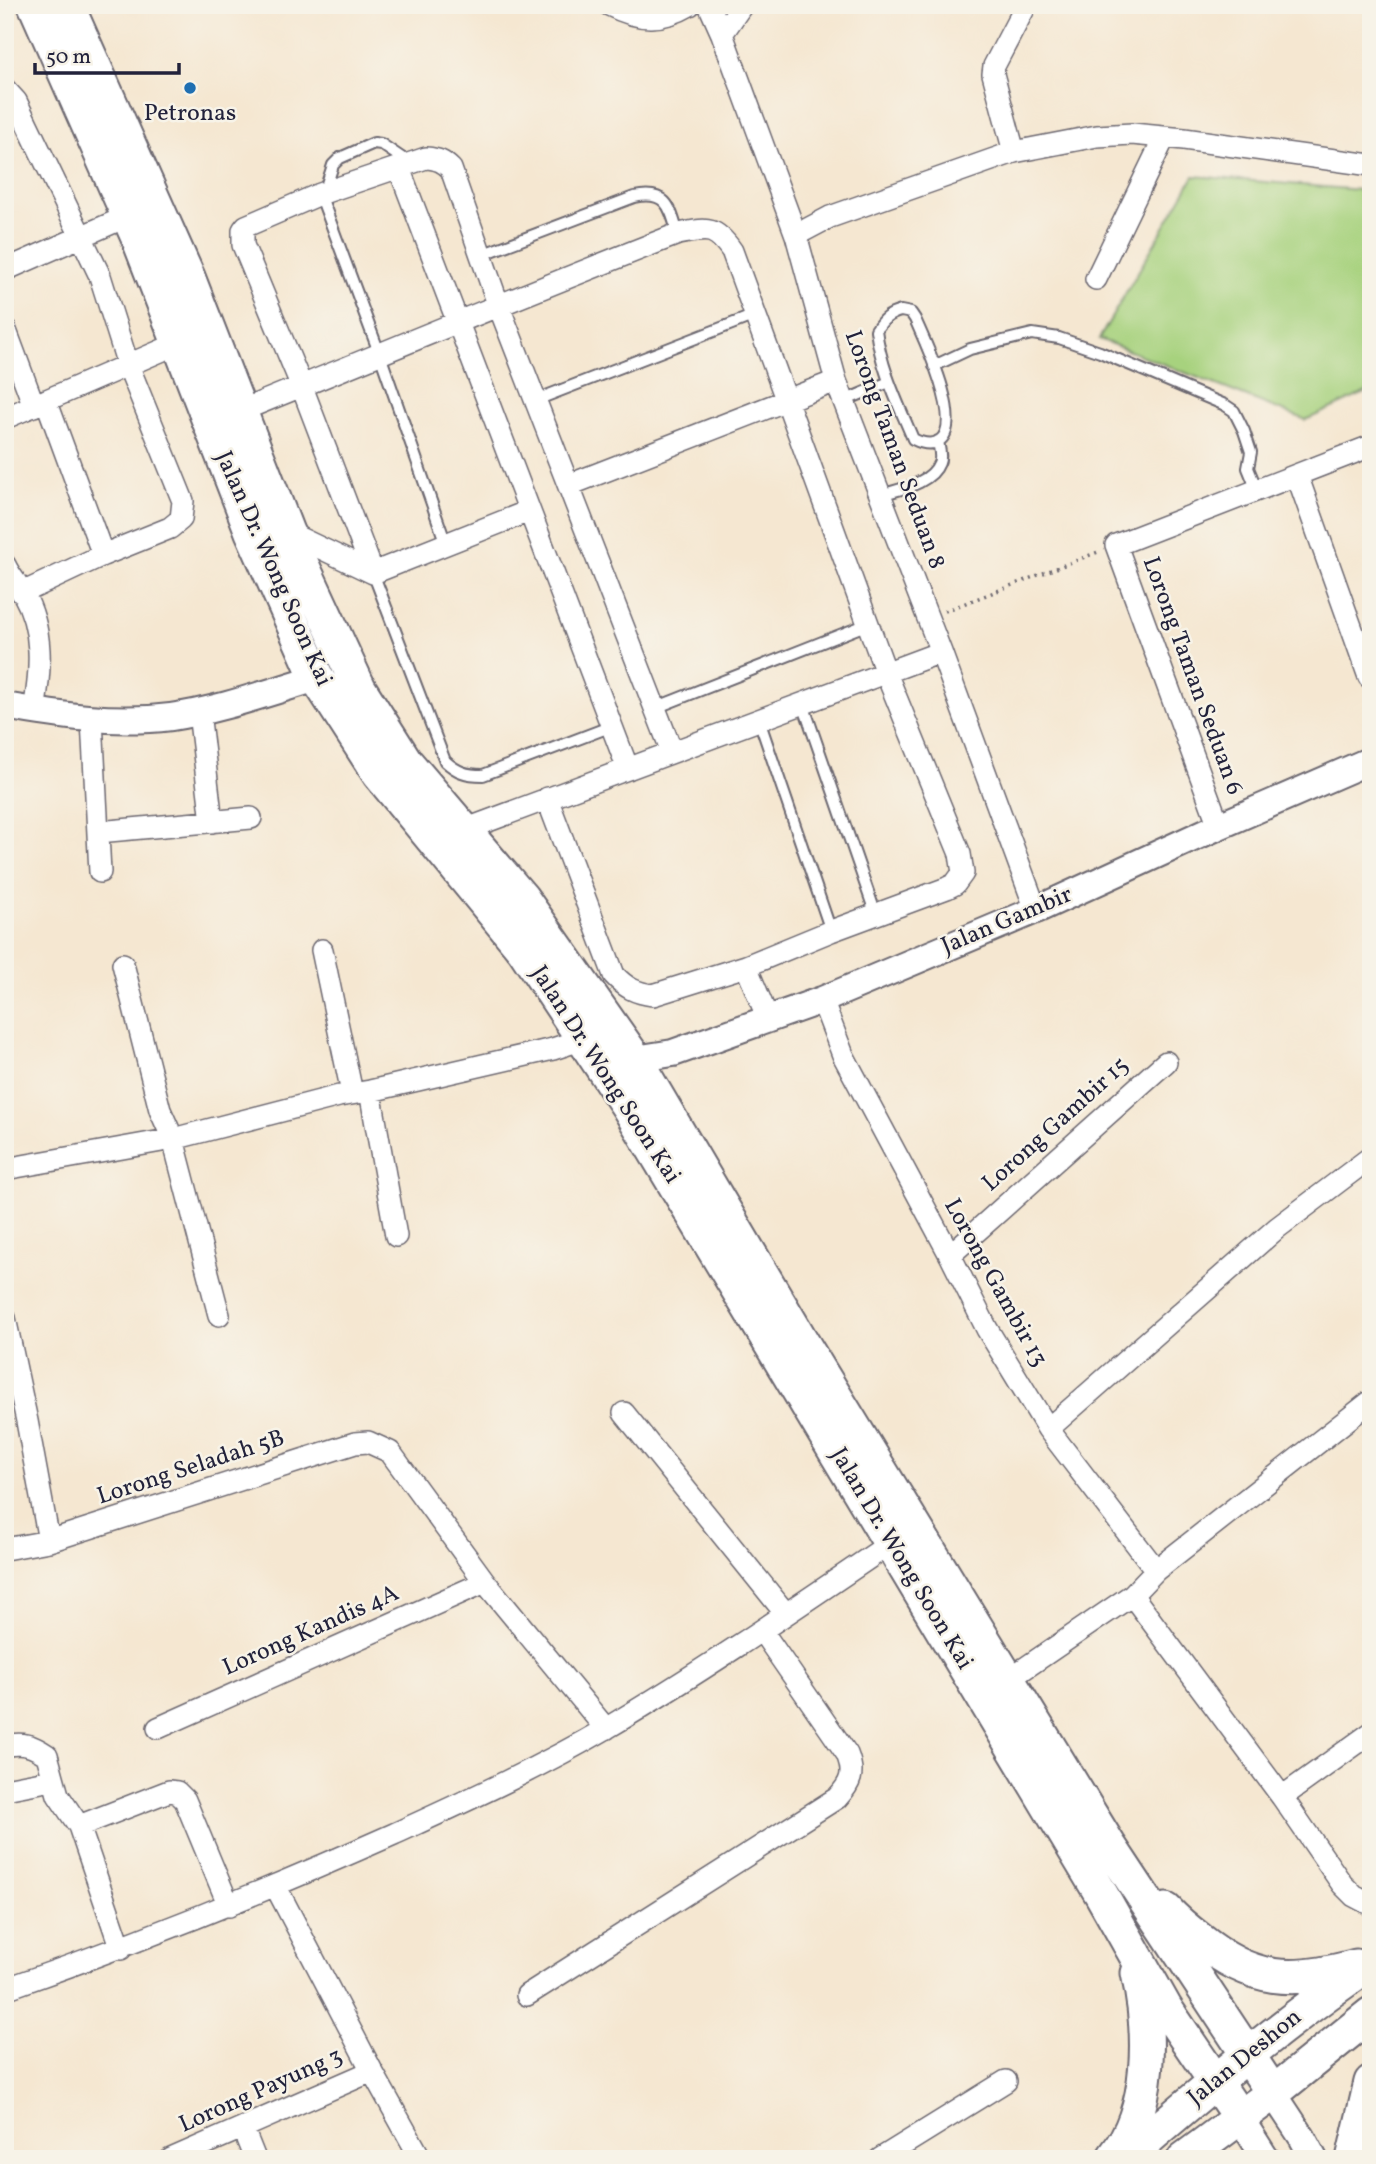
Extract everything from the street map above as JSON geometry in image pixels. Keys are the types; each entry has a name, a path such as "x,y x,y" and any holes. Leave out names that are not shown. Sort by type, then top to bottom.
{"main road":[{"name":"Jalan Dr. Wong Soon Kai","path":"35,5 128,216 252,532 317,678 379,774 524,950 628,1105 1166,2009 1240,2118"},
{"name":"Jalan Dr. Wong Soon Kai","path":"67,5 188,277 287,532 359,688 405,762 522,898 635,1059 798,1335 1109,1845 1273,2093"},
{"path":"1109,1845 1174,1919 1213,1951 1254,1973 1304,1976 1371,1962"},
{"path":"1113,2159 1124,2145 1142,2094 1144,2009 1133,1950"},
{"name":"Jalan Deshon","path":"1124,2159 1247,2053 1310,2004 1371,1962"},
{"name":"Jalan Deshon","path":"1184,2159 1273,2093 1371,2014"},
{"path":"1353,2159 1371,2082"}],"street":[{"path":"609,5 629,15 655,18 679,12 690,5"},
{"name":"Lorong Taman Seduan 8","path":"709,5 796,234 840,391 941,652 1036,910"},
{"path":"722,34 742,5"},
{"path":"1014,152 993,74 994,66 1026,5"},
{"path":"6,89 16,101 100,276 128,365 183,501 181,519 170,528 103,555 23,593"},
{"path":"796,234 830,217 1014,152 1097,136 1132,134 1371,165"},
{"path":"1096,279 1164,138"},
{"path":"373,573 302,387 243,245 243,230 246,226 322,193 426,158 435,159 444,161 451,169 498,304 672,752"},
{"path":"405,166 458,323 628,769"},
{"path":"5,270 128,216"},
{"path":"240,411 458,323 498,304 678,234 703,229 721,235 732,251 886,673 963,867 960,878 947,888 747,966 653,995 632,990 614,975 547,798"},
{"path":"5,328 40,403 103,555"},
{"path":"5,418 179,344"},
{"path":"569,485 786,401 840,391"},
{"path":"1116,545 1371,446"},
{"path":"1297,475 1369,677"},
{"path":"287,532 373,573 529,511"},
{"name":"Lorong Taman Seduan 6","path":"1116,545 1219,826"},
{"path":"5,565 10,577 23,593 36,625 41,653 34,711"},
{"path":"464,830 941,652"},
{"path":"5,706 92,720 169,717 198,712 317,678"},
{"path":"198,712 212,822"},
{"path":"92,720 100,872"},
{"name":"Jalan Gambir","path":"635,1059 673,1052 768,1019 826,1010 1219,826 1371,760"},
{"path":"98,832 251,818"},
{"path":"322,950 361,1092 396,1236"},
{"path":"123,964 160,1110 173,1139 219,1315"},
{"path":"747,966 768,1019"},
{"name":"Lorong Gambir 13","path":"826,1010 843,1055 987,1329 1048,1429 1156,1570"},
{"path":"5,1169 173,1139 361,1092 553,1049 583,1039"},
{"name":"Lorong Gambir 15","path":"950,1255 1166,1062"},
{"path":"1048,1429 1276,1228 1371,1157"},
{"path":"5,1318 49,1541"},
{"path":"1009,1679 1132,1595 1156,1570 1371,1401"},
{"path":"624,1413 786,1614"},
{"name":"Lorong Seladah 5B","path":"5,1549 49,1541 355,1443 368,1443 390,1452 485,1582"},
{"path":"5,1989 121,1949 276,1887 470,1799 606,1729 762,1631 891,1543"},
{"path":"485,1582 606,1729"},
{"name":"Lorong Kandis 4A","path":"158,1728 485,1582"},
{"path":"1132,1595 1282,1797 1342,1884 1354,1896 1371,1905"},
{"path":"527,1995 837,1798 852,1780 853,1769 847,1754 762,1631"},
{"path":"1282,1797 1371,1733"},
{"path":"5,1746 21,1743 34,1746 47,1755 58,1795 79,1826 121,1949"},
{"path":"5,1789 52,1780"},
{"path":"79,1826 169,1791 177,1792 186,1800 229,1906"},
{"path":"276,1887 421,2159"},
{"name":"Lorong Payung 3","path":"171,2159 372,2071"},
{"path":"880,2159 1006,2081"},
{"path":"1273,2093 1314,2159"},
{"path":"1240,2118 1266,2159"},
{"path":"243,2129 255,2159"}],"lane":[{"path":"405,166 382,144 374,143 333,165 322,193 446,544"},
{"path":"481,255 647,194 660,197 670,207 678,234"},
{"path":"891,313 911,313 934,366 948,416 949,426 938,441 926,444 913,439 889,382 876,330 891,313"},
{"path":"536,401 755,315"},
{"path":"934,366 970,349 1032,334 1059,338 1100,352 1234,411 1251,452 1248,468 1257,490"},
{"path":"840,391 889,382"},
{"path":"881,495 920,482 936,469 941,461 938,441"},
{"path":"373,573 445,761 455,770 469,775 483,775 612,726"},
{"path":"655,708 868,624"},
{"path":"803,704 876,915"},
{"path":"758,720 831,931"}],"path":[{"path":"928,618 1116,545"}],"green space":[{"path":"1194,176 1371,191 1371,390 1306,420 1099,339"}],"place":[{"name":"Petronas","path":"190,88"}]}
